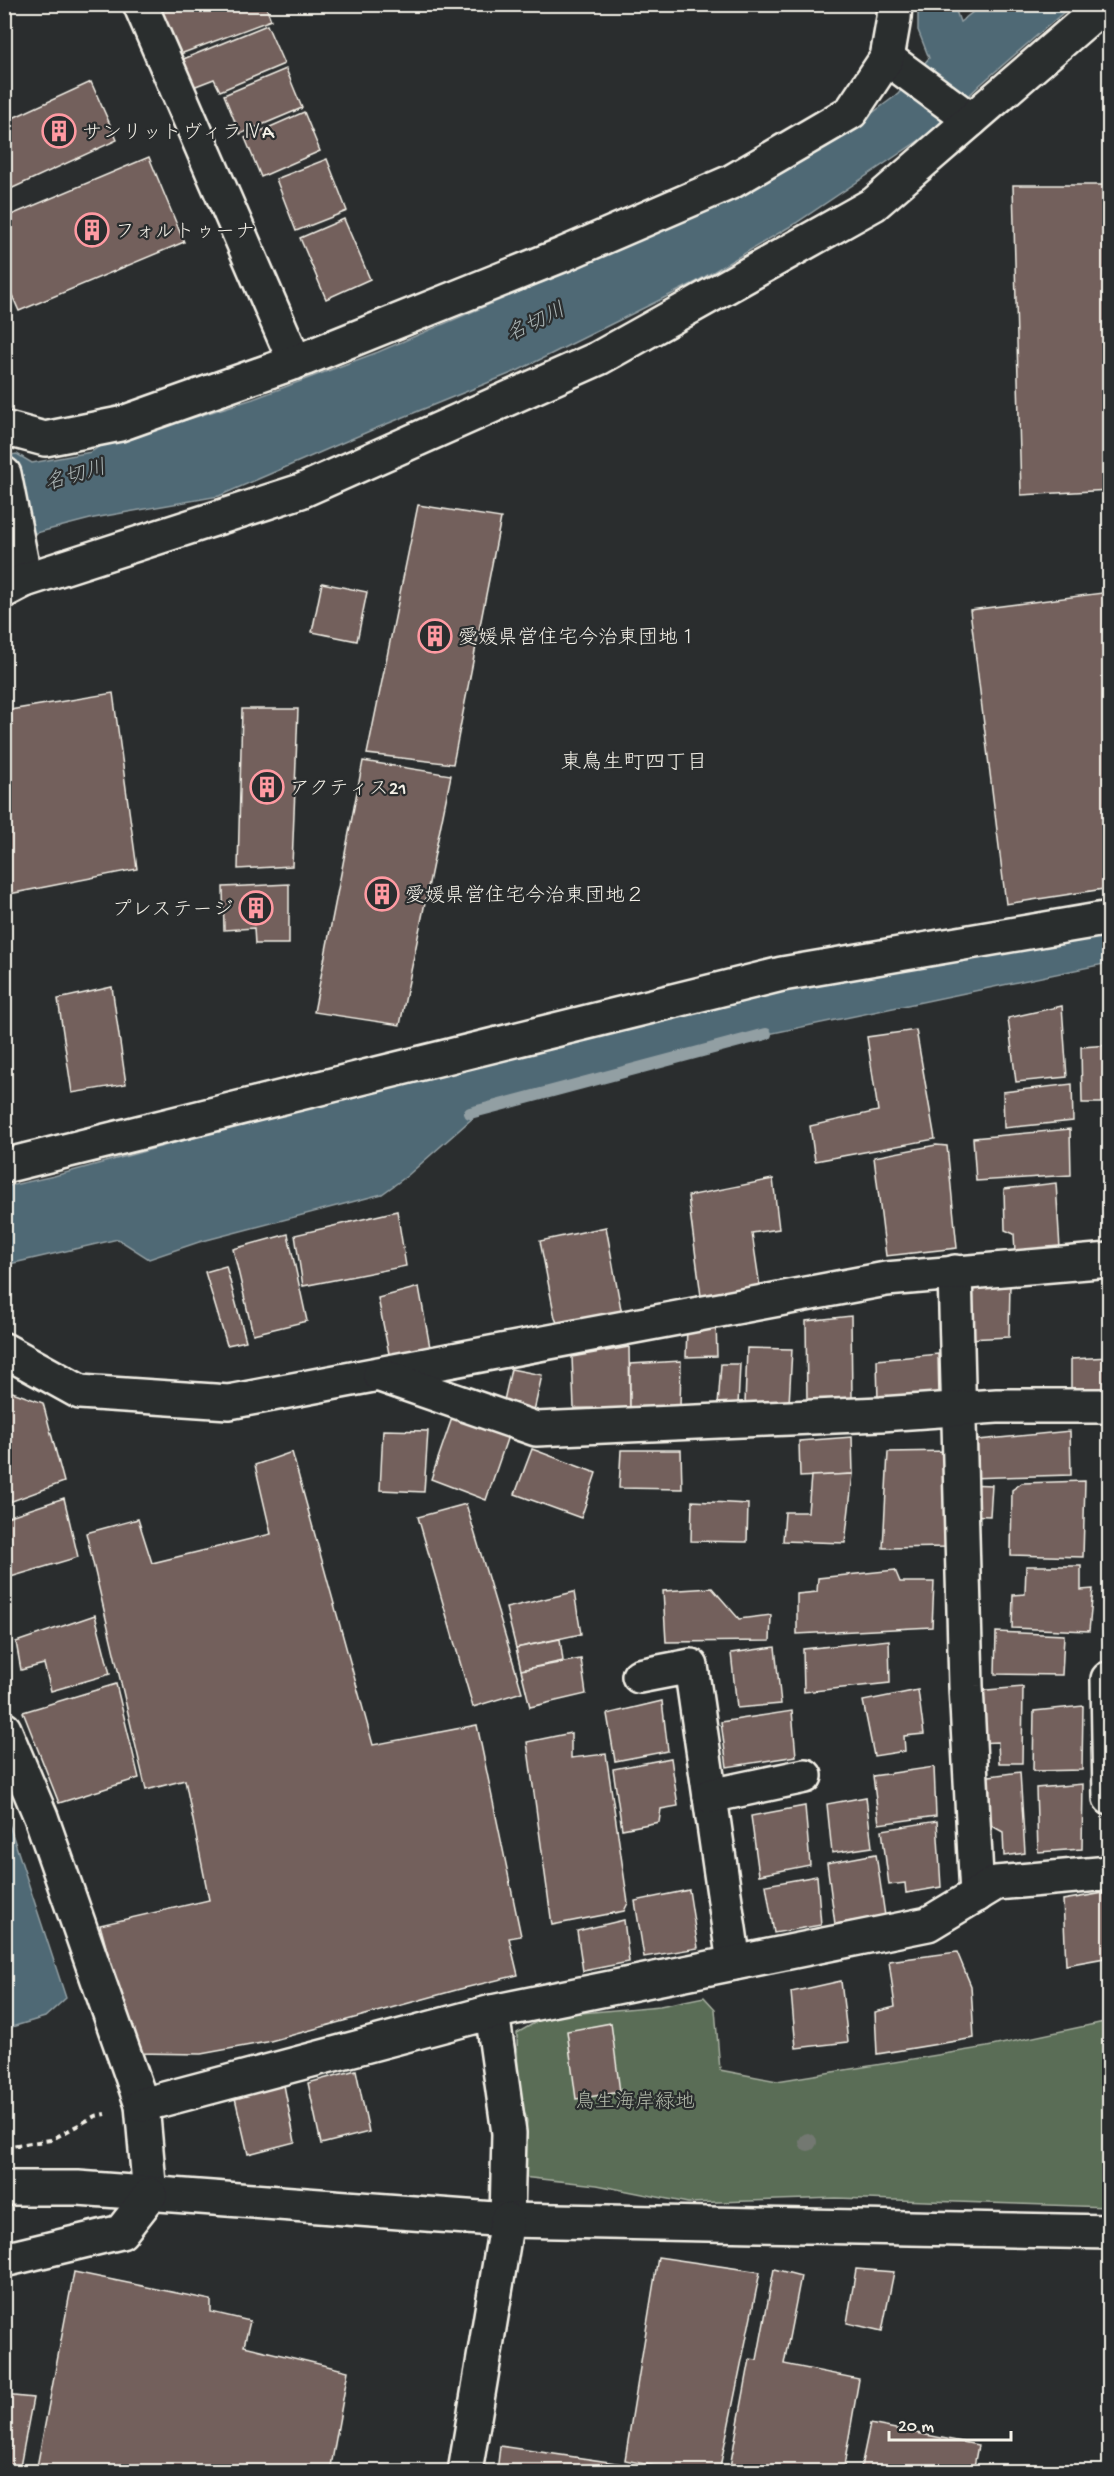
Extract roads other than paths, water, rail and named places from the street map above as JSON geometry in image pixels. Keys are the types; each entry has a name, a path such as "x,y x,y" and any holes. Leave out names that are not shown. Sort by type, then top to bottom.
{"street":[{"path":"140,4 295,362"},
{"path":"4,428 45,439 120,424 295,362 562,255 731,182 851,112 888,59 894,4"},
{"path":"4,474 18,582 301,491 598,358 874,204 1105,4"},
{"path":"888,59 970,119"},
{"path":"4,1166 782,975 1110,918"},
{"path":"4,1350 80,1392 229,1402 886,1279 1110,1260"},
{"path":"955,1272 966,1686 977,1894"},
{"path":"378,1375 536,1429 881,1414 997,1406 1110,1406"},
{"path":"639,1676 691,1666 734,1963"},
{"path":"1108,1679 1110,1798"},
{"path":"4,1729 40,1817 142,2104 150,2195 121,2232 4,2260"},
{"path":"710,1796 805,1776"},
{"path":"142,2104 492,2012 928,1924 996,1883 1110,1873"},
{"path":"465,2472 507,2220 509,2133 492,2012"},
{"path":"4,2188 78,2188 507,2220 1110,2232"}],"water":[{"name":"名切川","path":"918,5 954,5 960,22 982,5 1072,5 981,84 927,135 796,223 696,282 519,370 219,496 94,518 5,541 4,456 17,454 32,463 91,452 113,437 186,420 253,399 378,352 622,248 793,167 848,131 898,94 929,58 918,30"},
{"path":"1109,924 1109,963 754,1037 483,1109 407,1176 382,1194 199,1242 149,1259 118,1239 5,1265 4,1187 54,1176 587,1030"},
{"path":"4,1809 66,1998 45,2017 5,2029"}],"waterway":[{"path":"470,1113 766,1034"}],"place":[{"name":"サンリットヴィラⅣA","path":"59,131"},
{"name":"フォルトゥーナ","path":"92,230"},
{"name":"愛媛県営住宅今治東団地１","path":"435,636"},
{"name":"アクティス21","path":"267,787"},
{"name":"愛媛県営住宅今治東団地２","path":"382,894"},
{"name":"プレステージ","path":"256,908"}],"district":[{"name":"東鳥生町四丁目","path":"634,761"}],"park label":[{"name":"鳥生海岸緑地","path":"635,2100"}]}
